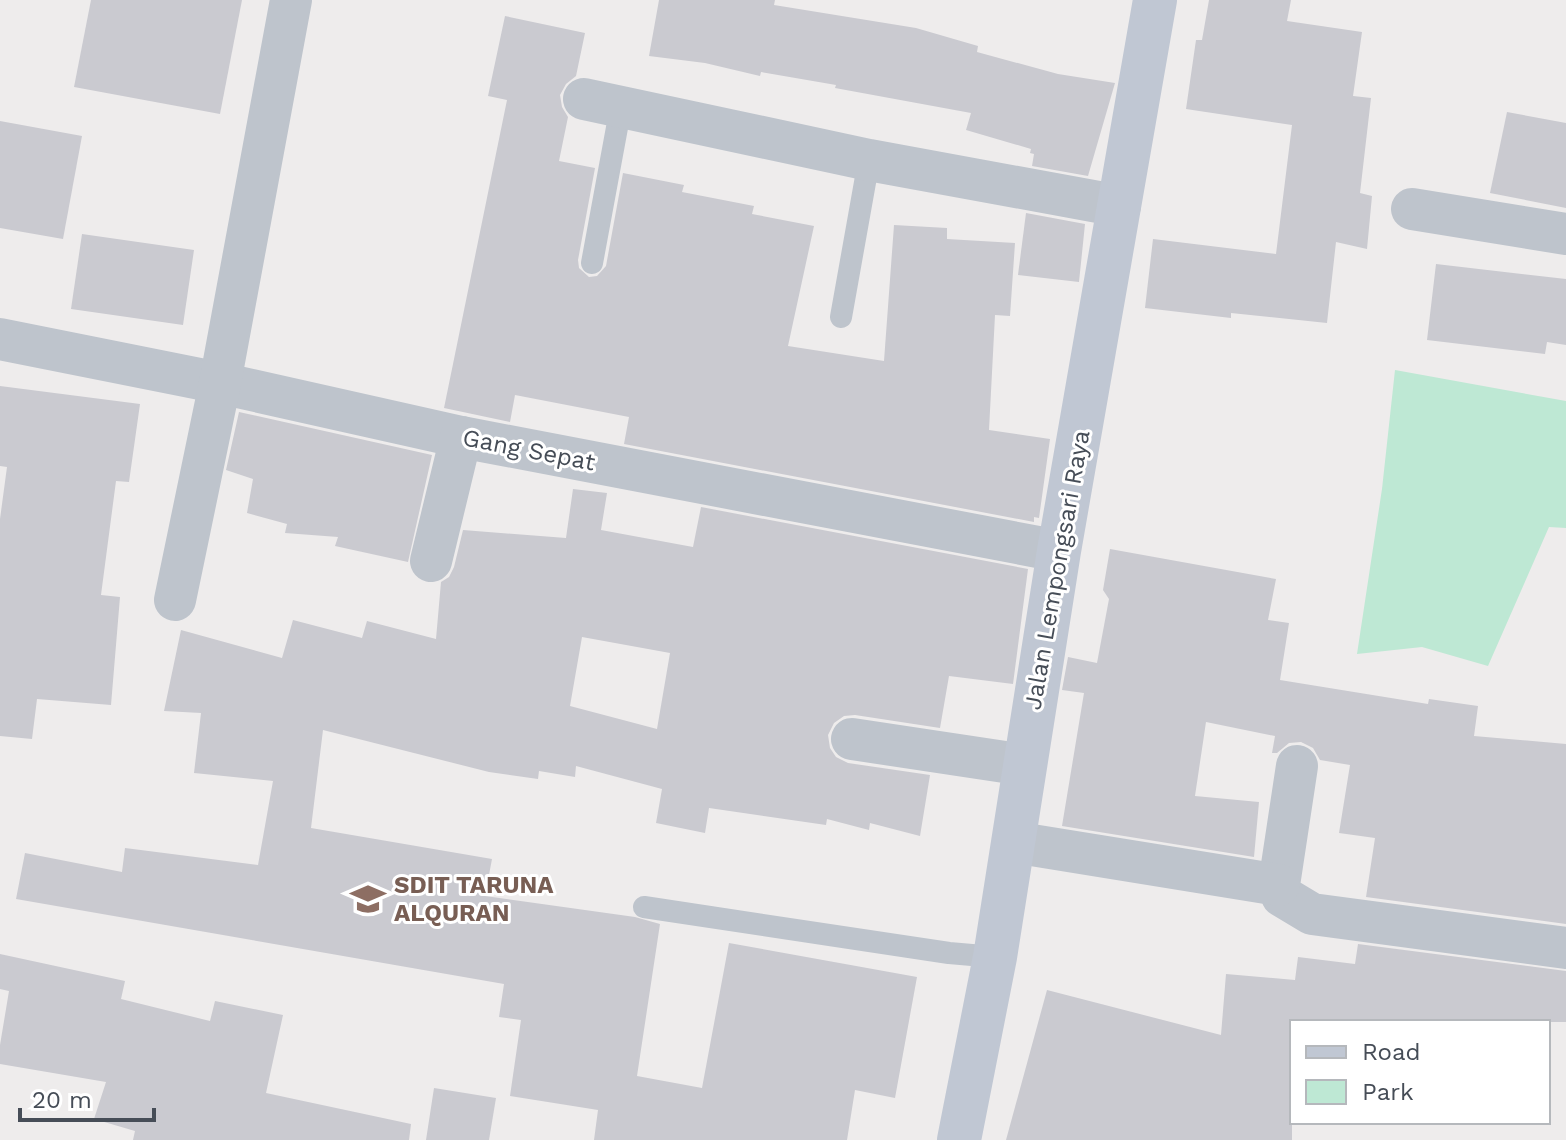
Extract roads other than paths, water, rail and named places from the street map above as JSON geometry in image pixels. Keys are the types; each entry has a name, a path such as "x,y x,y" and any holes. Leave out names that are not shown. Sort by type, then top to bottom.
{"main road":[{"name":"Jalan Lempongsari Raya","path":"959,1140 995,957 1059,551 1155,0"}],"street":[{"path":"175,600 220,383 291,0"},
{"path":"603,103 869,160 1120,206"},
{"path":"1412,209 1566,234"},
{"name":"Gang Sepat","path":"0,339 220,383 461,437 1059,551"},
{"path":"431,561 461,437"},
{"path":"852,739 1024,765"},
{"path":"1297,766 1279,885 1282,896 1312,914 1566,948"},
{"path":"1013,842 1279,885"}],"lane":[{"path":"592,263 603,103"},
{"path":"841,317 869,160"},
{"path":"644,907 949,953 995,957"}],"place":[{"name":"SDIT TARUNA ALQURAN","path":"368,899"}]}
